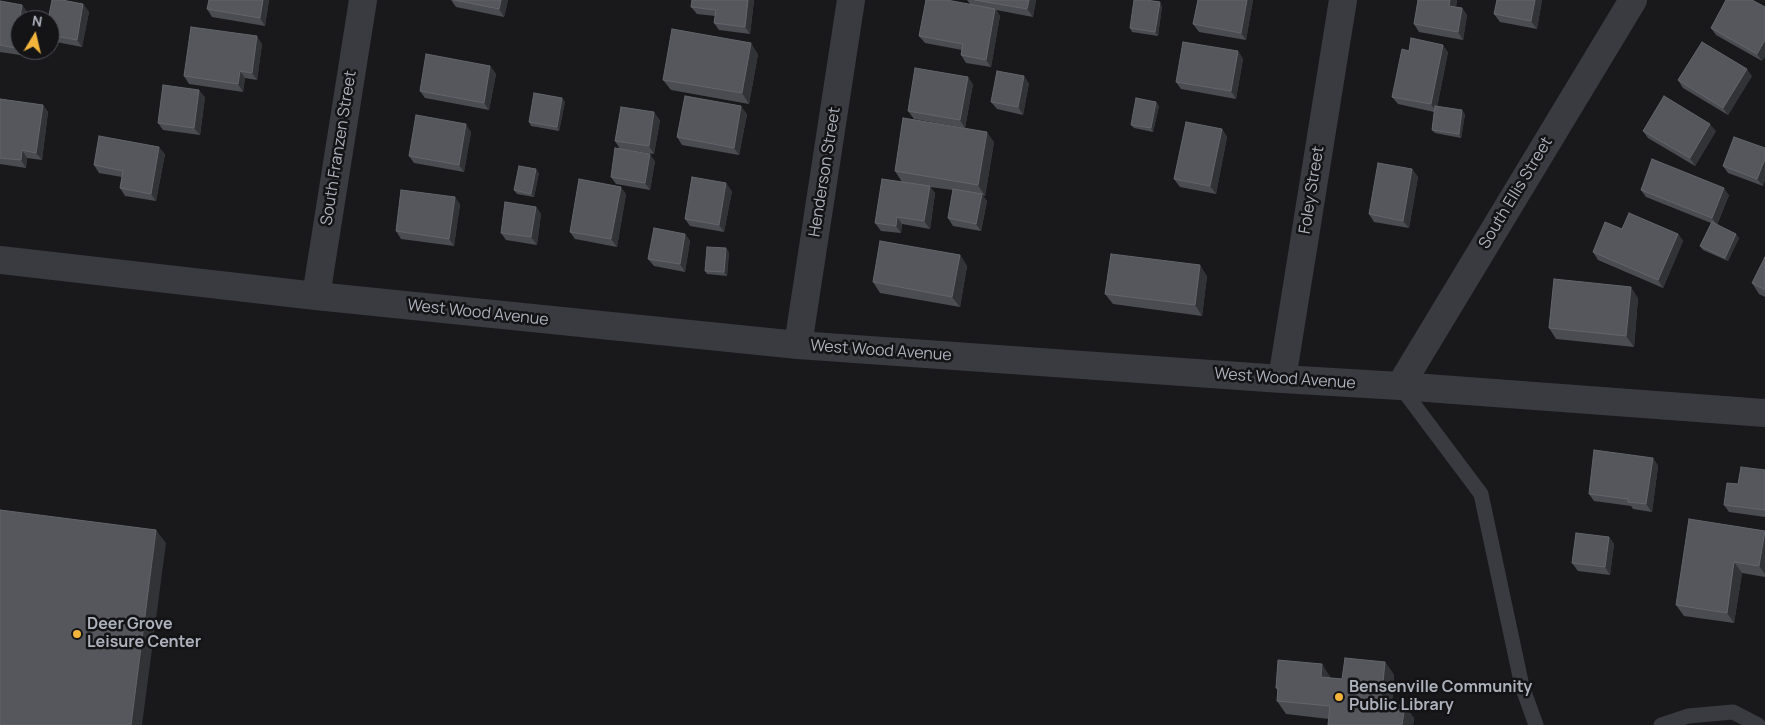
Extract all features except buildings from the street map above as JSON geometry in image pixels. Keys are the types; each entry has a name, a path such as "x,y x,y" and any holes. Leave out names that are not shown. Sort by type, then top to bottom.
{"street":[{"name":"South Franzen Street","path":"316,296 363,0"},
{"name":"Henderson Street","path":"798,345 851,0"},
{"name":"Foley Street","path":"1282,379 1343,0"},
{"name":"South Ellis Street","path":"1400,386 1633,0"},
{"name":"West Wood Avenue","path":"0,260 316,296 798,345 1765,413"}],"lane":[{"path":"1400,386 1481,494 1522,686 1536,725"},
{"path":"1661,725 1688,716 1733,712 1758,725"}],"place":[{"name":"Deer Grove Leisure Center","path":"77,634"},
{"name":"Bensenville Community Public Library","path":"1339,697"}]}
